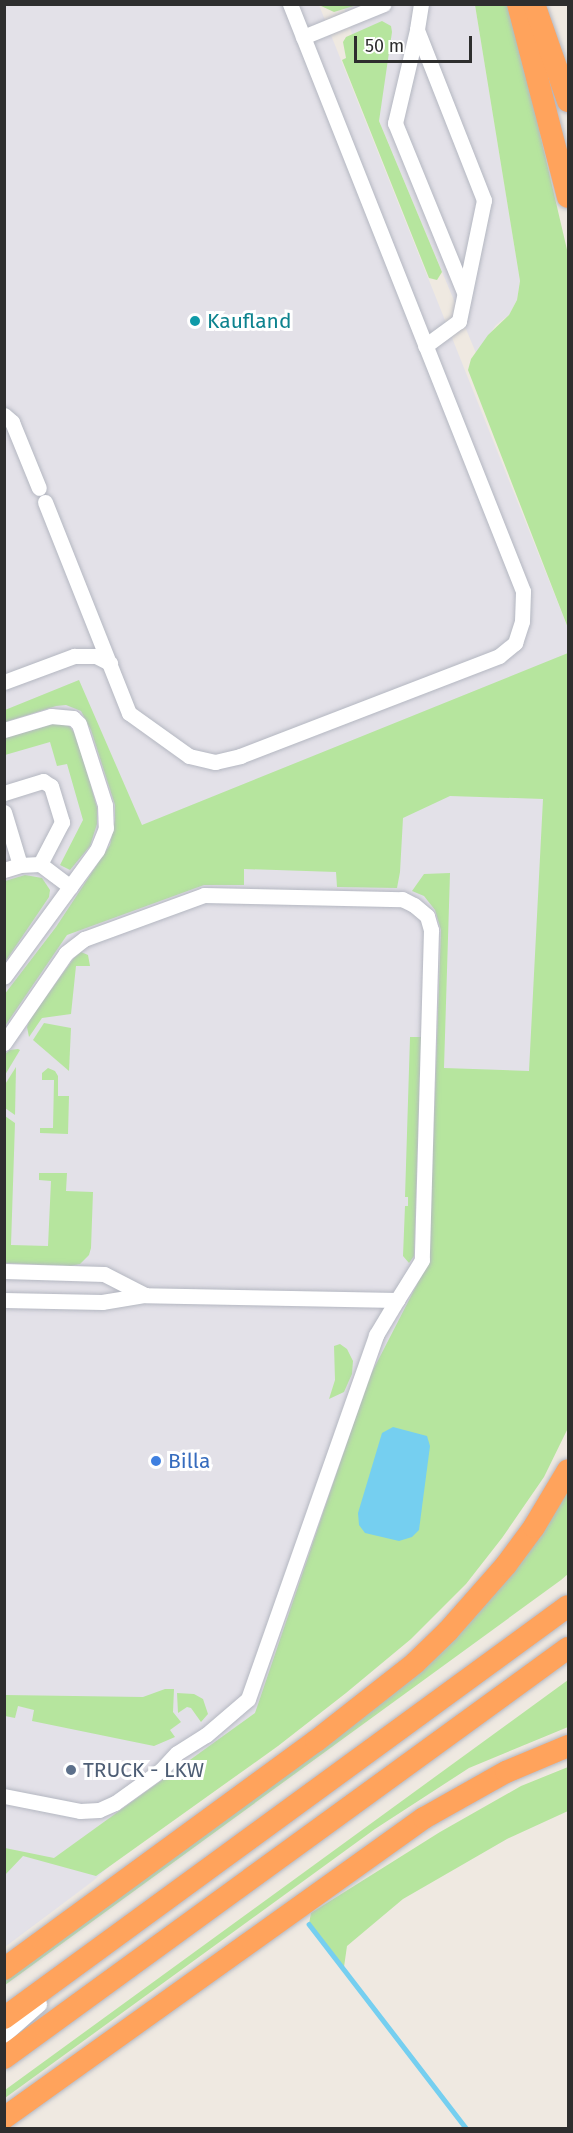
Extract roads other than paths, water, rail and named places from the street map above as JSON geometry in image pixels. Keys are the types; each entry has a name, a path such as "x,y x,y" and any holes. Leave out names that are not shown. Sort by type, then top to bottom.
{"highway":[{"path":"518,4 568,197"},
{"path":"534,4 568,101"},
{"path":"4,1969 325,1735 415,1663 448,1631 506,1565 534,1527 568,1470"},
{"path":"516,1644 568,1588"},
{"path":"4,2018 568,1606"},
{"path":"4,2058 568,1648"},
{"path":"4,2118 424,1818 506,1772 568,1746"}],"lane":[{"path":"4,415 12,422 129,713 189,756 215,762 240,756 499,656 514,644 522,621 523,591 290,4"},
{"path":"303,37 384,4"},
{"path":"421,4 395,123 465,292"},
{"path":"417,30 484,200 459,321 425,346"},
{"path":"4,682 74,656 96,656 110,663"},
{"path":"4,730 61,716 73,718 79,724 105,805 106,828 97,850 4,977"},
{"path":"4,793 43,781 51,786 62,822 40,864"},
{"path":"4,812 20,865"},
{"path":"4,870 20,865 40,864 70,887"},
{"path":"4,1043 66,953 84,939 204,895 402,899 427,916 431,930 422,1260 376,1335 248,1699 206,1735 177,1753 162,1770 115,1803 99,1810 80,1811 4,1796"},
{"path":"4,1271 104,1274 144,1295"},
{"path":"4,1300 102,1302 144,1295 397,1300"},
{"path":"4,2036 106,1944"},
{"path":"4,2036 121,1973"}],"water":[{"path":"393,1427 427,1436 430,1446 419,1530 412,1537 399,1541 365,1533 359,1525 358,1513 382,1433"}],"waterway":[{"path":"309,1924 466,2128"}],"place":[{"name":"Kaufland","path":"195,321"},
{"name":"Billa","path":"156,1461"},
{"name":"TRUCK - LKW","path":"71,1770"}]}
